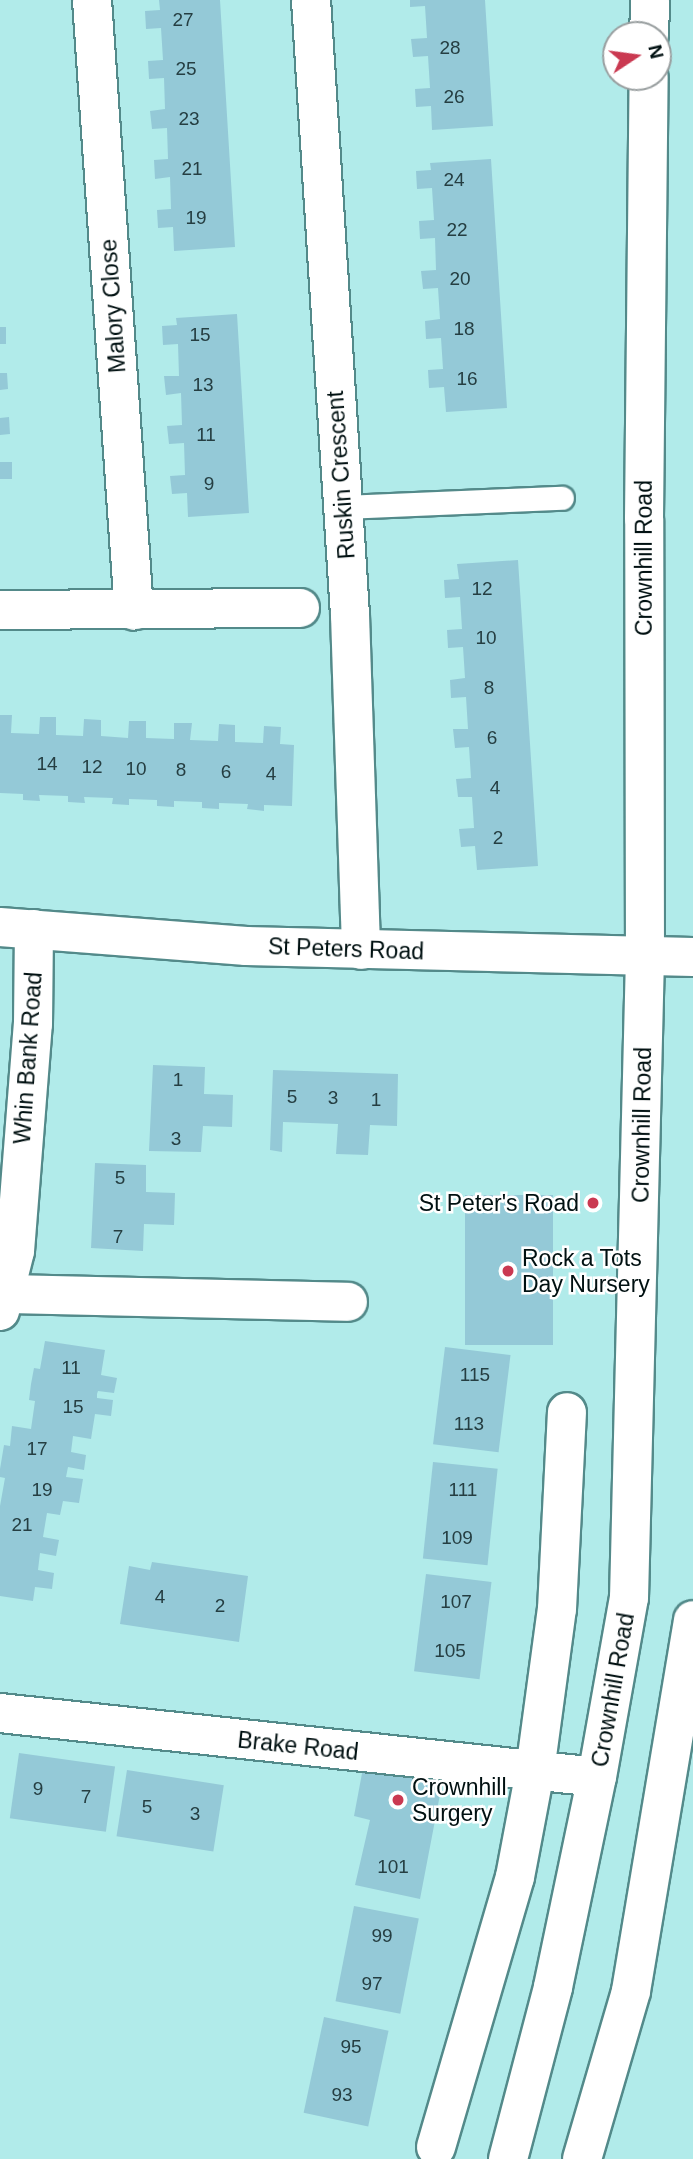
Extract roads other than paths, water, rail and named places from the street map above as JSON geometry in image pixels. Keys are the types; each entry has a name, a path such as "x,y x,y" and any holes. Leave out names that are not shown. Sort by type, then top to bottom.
{"street":[{"name":"Malory Close","path":"92,0 134,611"},
{"name":"Ruskin Crescent","path":"311,0 343,508 361,950"},
{"path":"649,21 650,0"},
{"name":"Crownhill Road","path":"508,2159 554,1987 597,1777 629,1598 645,957 643,519 649,91"},
{"path":"0,610 300,608"},
{"name":"St Peters Road","path":"17,928 246,946 693,957"},
{"name":"Whin Bank Road","path":"3,1303 15,1251 33,1024 17,928"},
{"path":"3,1303 348,1302"},
{"path":"436,2147 515,1877 536,1771 557,1609 567,1412"},
{"path":"582,2159 631,1991 693,1620"},
{"name":"Brake Road","path":"0,1713 597,1777"}],"lane":[{"path":"343,508 562,498"}],"place":[{"name":"St Peter's Road","path":"593,1203"},
{"name":"Rock a Tots Day Nursery","path":"508,1271"},
{"name":"Crownhill Surgery","path":"398,1800"}]}
